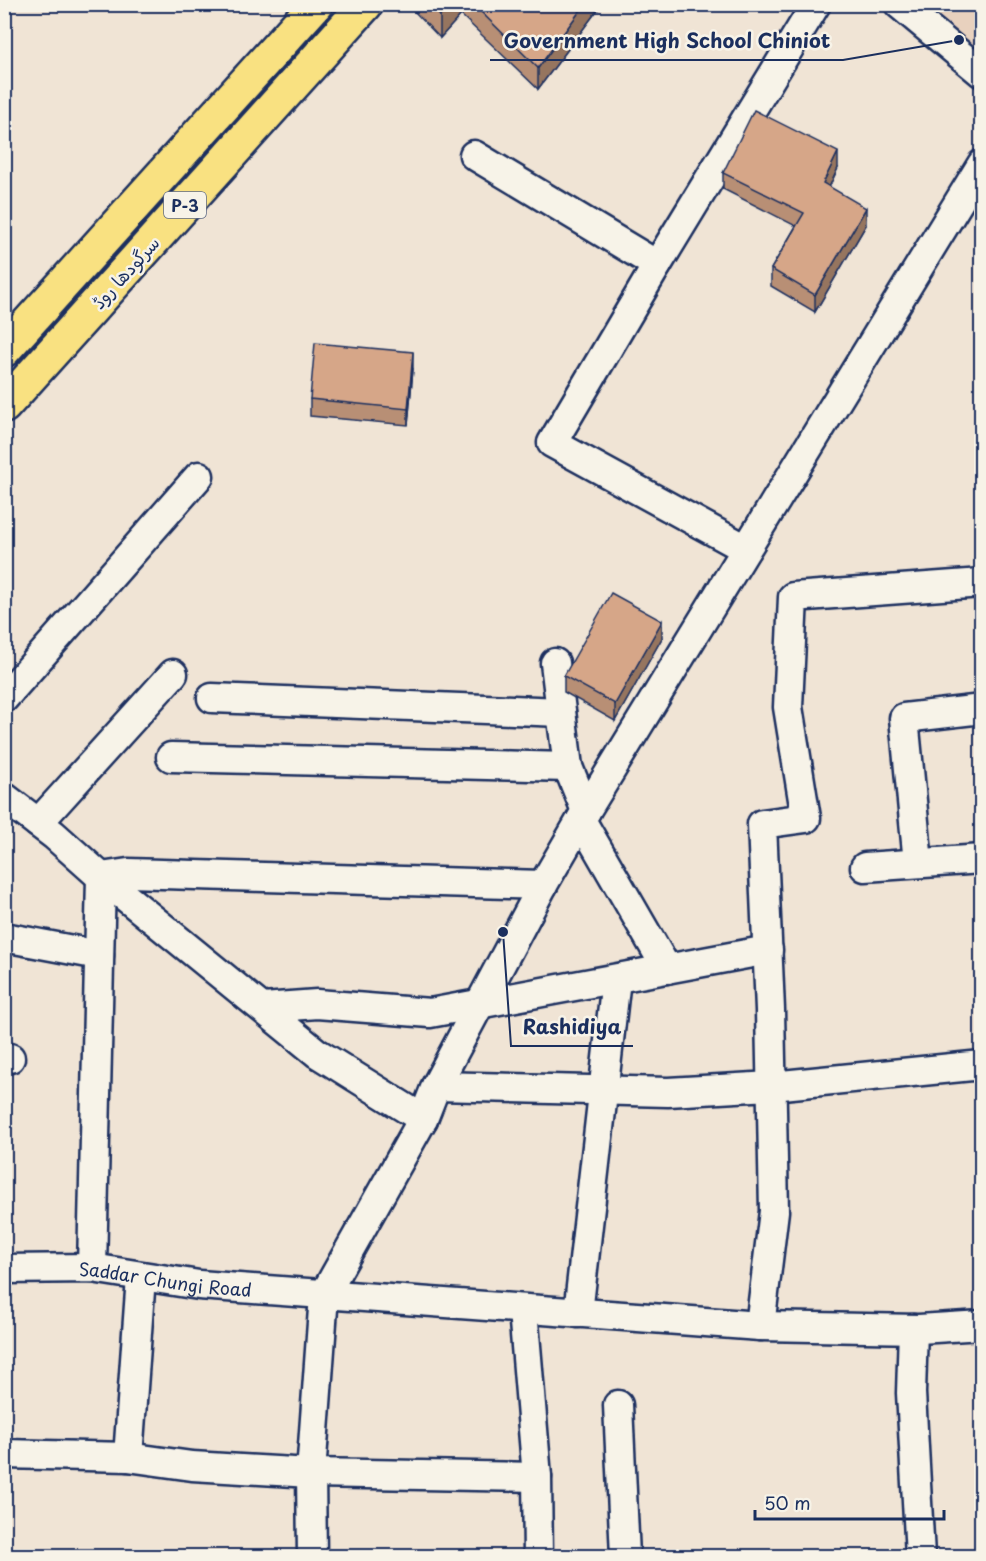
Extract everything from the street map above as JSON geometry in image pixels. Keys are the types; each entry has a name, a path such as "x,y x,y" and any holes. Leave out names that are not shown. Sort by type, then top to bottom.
{"highway":[{"name":"سرگودھا روڈ","path":"4,350 233,99 316,4"},
{"name":"سرگودھا روڈ","path":"4,406 366,4"},
{"path":"233,99 260,120"}],"street":[{"path":"746,549 552,442 816,4"},
{"path":"899,4 981,73"},
{"path":"474,155 657,265"},
{"path":"312,1557 311,1473 324,1295 423,1119 436,1086 543,885 981,164"},
{"path":"4,698 199,476"},
{"path":"760,1326 774,1211 768,950 762,824 806,818 788,706 793,597 981,583"},
{"path":"555,663 568,767 584,816 667,969"},
{"path":"38,823 173,674"},
{"path":"212,698 561,712"},
{"path":"918,863 904,718 981,709"},
{"path":"171,757 568,767"},
{"path":"4,797 317,1053 423,1119"},
{"path":"865,867 981,858"},
{"path":"101,877 128,873 543,885"},
{"path":"92,1268 101,877"},
{"path":"4,938 99,955"},
{"path":"262,1008 317,1004 430,1013 768,950"},
{"path":"578,1313 616,979"},
{"path":"436,1086 668,1092 772,1086 981,1065"},
{"name":"Saddar Chungi Road","path":"4,1269 92,1268 199,1285 760,1326 913,1329 981,1325"},
{"path":"128,1457 141,1277"},
{"path":"523,1310 537,1477 538,1557"},
{"path":"913,1329 912,1393 920,1557"},
{"path":"618,1405 625,1557"},
{"path":"4,1454 128,1457 192,1466 311,1473 537,1477"}],"shaded area":[{"path":"890,5 981,5 981,75"}],"building":[{"path":"429,4 451,4 440,16"},
{"path":"473,4 585,4 538,68"},
{"path":"754,110 838,152 823,183 866,208 815,295 771,269 804,213 723,173"},
{"path":"315,343 413,352 408,409 310,399"},
{"path":"611,593 662,621 615,704 564,676"}],"place":[{"name":"Government High School Chiniot","path":"959,40"},
{"name":"Rashidiya","path":"503,932"}]}
